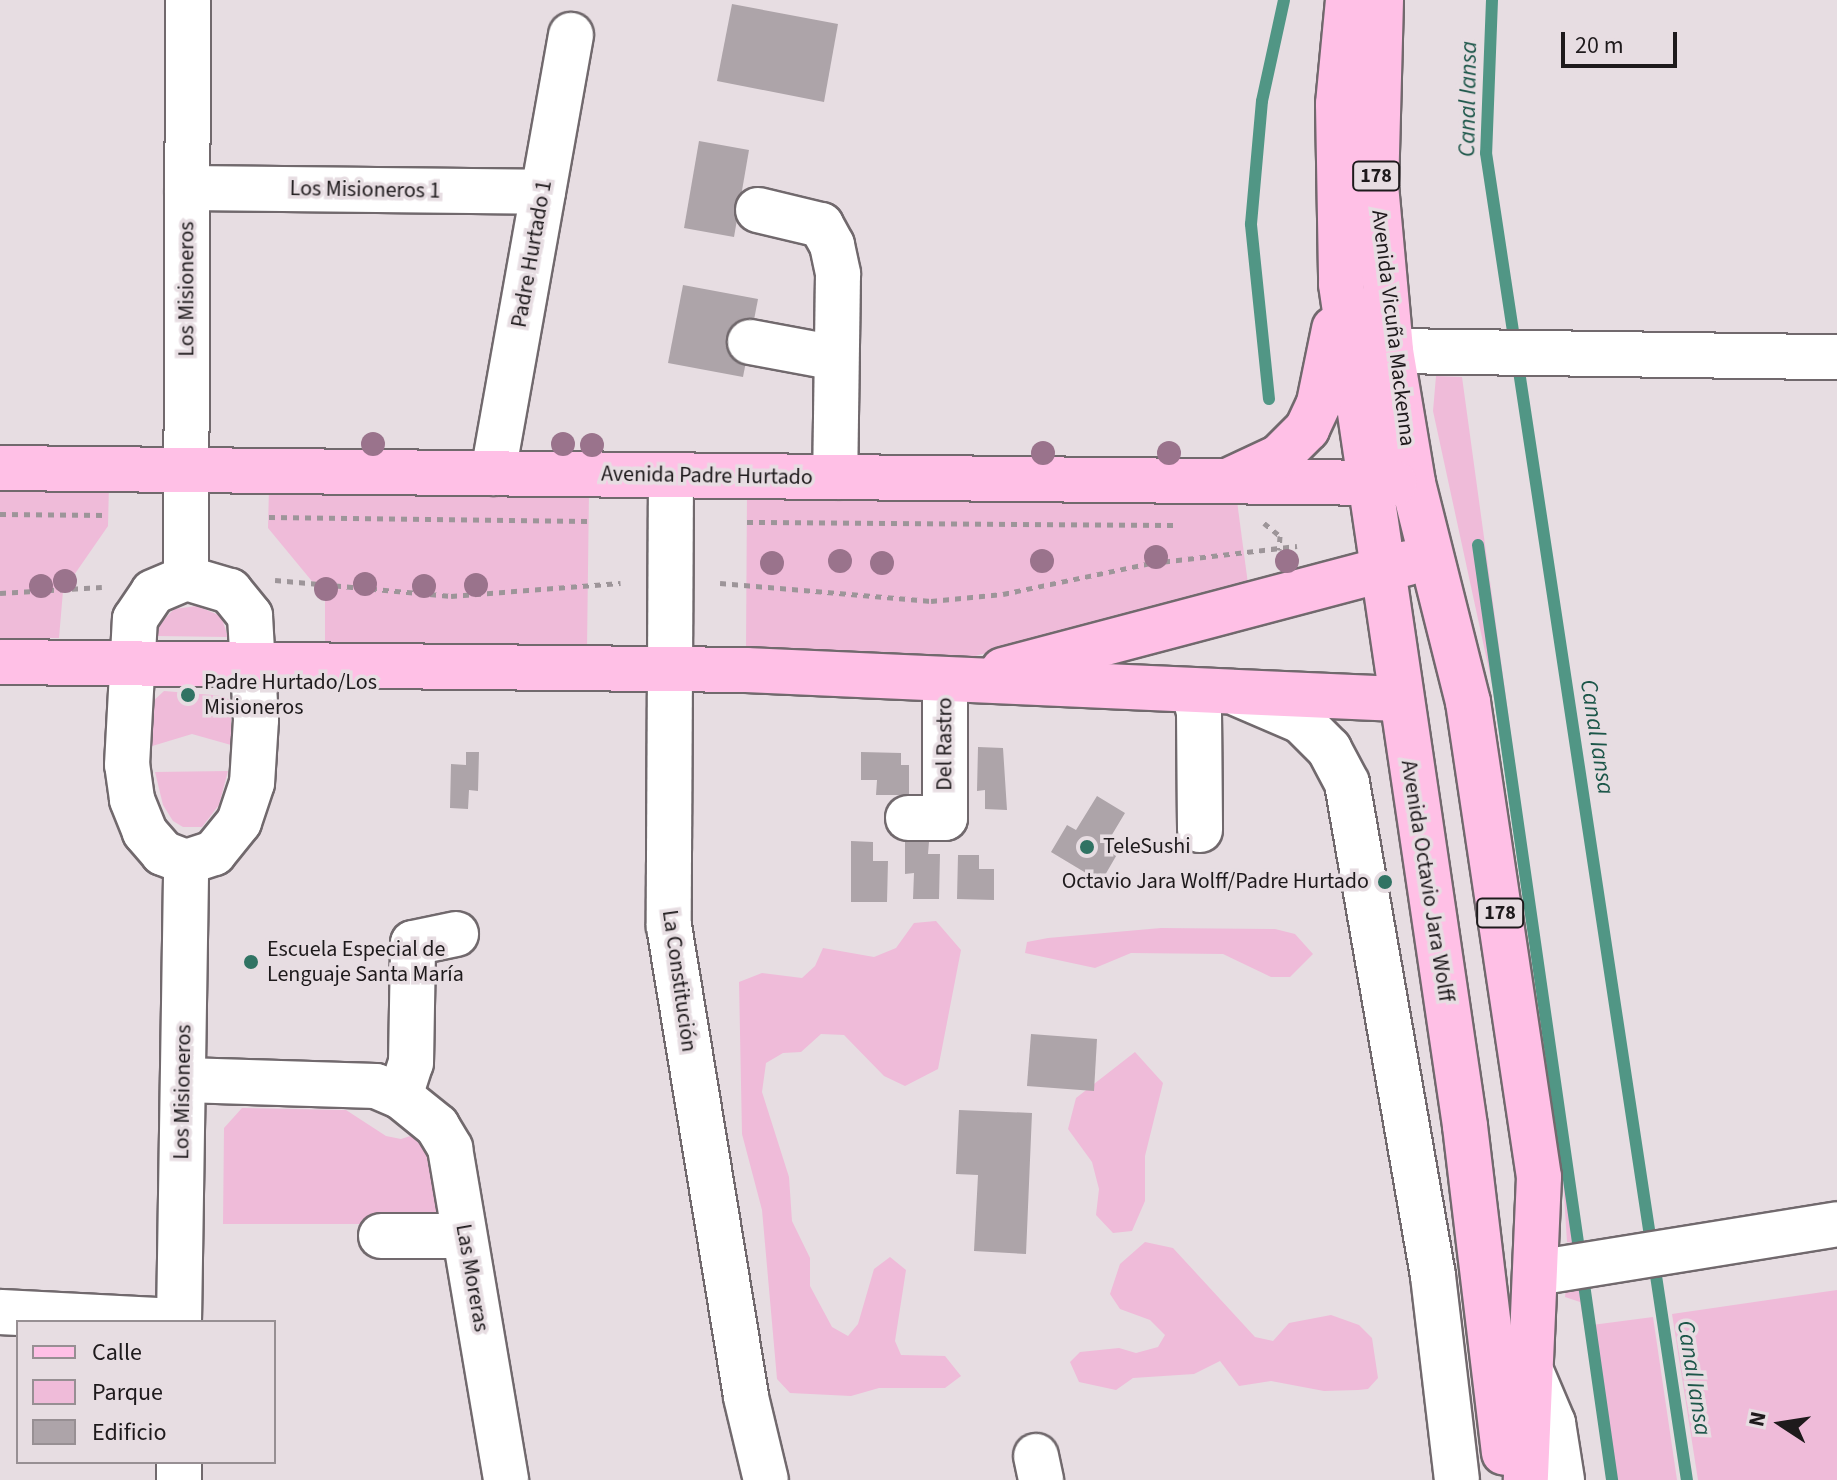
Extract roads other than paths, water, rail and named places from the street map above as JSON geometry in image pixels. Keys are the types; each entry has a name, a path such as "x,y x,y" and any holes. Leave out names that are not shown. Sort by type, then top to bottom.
{"main road":[{"name":"Avenida Vicuña Mackenna","path":"1341,284 1338,104 1348,0"},
{"name":"Avenida Vicuña Mackenna","path":"1381,0 1376,185 1391,351 1413,483 1433,558"},
{"path":"1227,481 1279,457 1307,429 1326,374 1341,284"},
{"name":"Avenida Octavio Jara Wolff","path":"1341,284 1398,699 1465,1126 1507,1480"},
{"name":"Avenida Padre Hurtado","path":"0,468 1413,483"},
{"path":"954,680 1433,558"},
{"name":"178","path":"1433,558 1468,702 1535,1143 1540,1213 1526,1480"},
{"path":"0,662 669,669 1398,699"}],"street":[{"name":"Los Misioneros","path":"186,578 188,0"},
{"name":"Padre Hurtado 1","path":"493,473 571,35"},
{"name":"Los Misioneros 1","path":"187,188 543,192"},
{"path":"758,210 821,225 832,245 838,274 835,477"},
{"path":"750,342 836,358"},
{"path":"1391,351 1837,357"},
{"name":"La Constitución","path":"671,476 669,926 746,1397 766,1480"},
{"path":"186,578 216,583 241,602 250,616 255,665 254,762 247,803 227,841 214,853 186,862 153,844 132,799 129,663 131,633 143,603 166,584 186,578"},
{"name":"Del Rastro","path":"908,818 945,818 954,680"},
{"path":"1200,830 1199,712 1210,691 1259,699 1301,721 1329,749 1347,783 1433,1276 1457,1480"},
{"name":"Los Misioneros","path":"179,1320 186,862"},
{"path":"400,1096 411,1063 413,943 456,934"},
{"name":"Las Moreras","path":"184,1080 352,1082 400,1096 437,1126 450,1148 506,1480"},
{"path":"1536,1273 1837,1224"},
{"path":"381,1236 464,1236"},
{"path":"0,1312 159,1320"},
{"path":"1530,1369 1553,1423 1562,1480"}],"waterway":[{"path":"1269,399 1251,224 1262,101 1284,0"},
{"name":"Canal Iansa","path":"1492,0 1486,153 1687,1480"},
{"path":"1478,545 1612,1480"}],"place":[{"name":"Padre Hurtado/Los Misioneros","path":"188,695"},
{"name":"TeleSushi","path":"1087,847"},
{"name":"Octavio Jara Wolff/Padre Hurtado","path":"1385,882"},
{"name":"Escuela Especial de Lenguaje Santa María","path":"251,962"}]}
